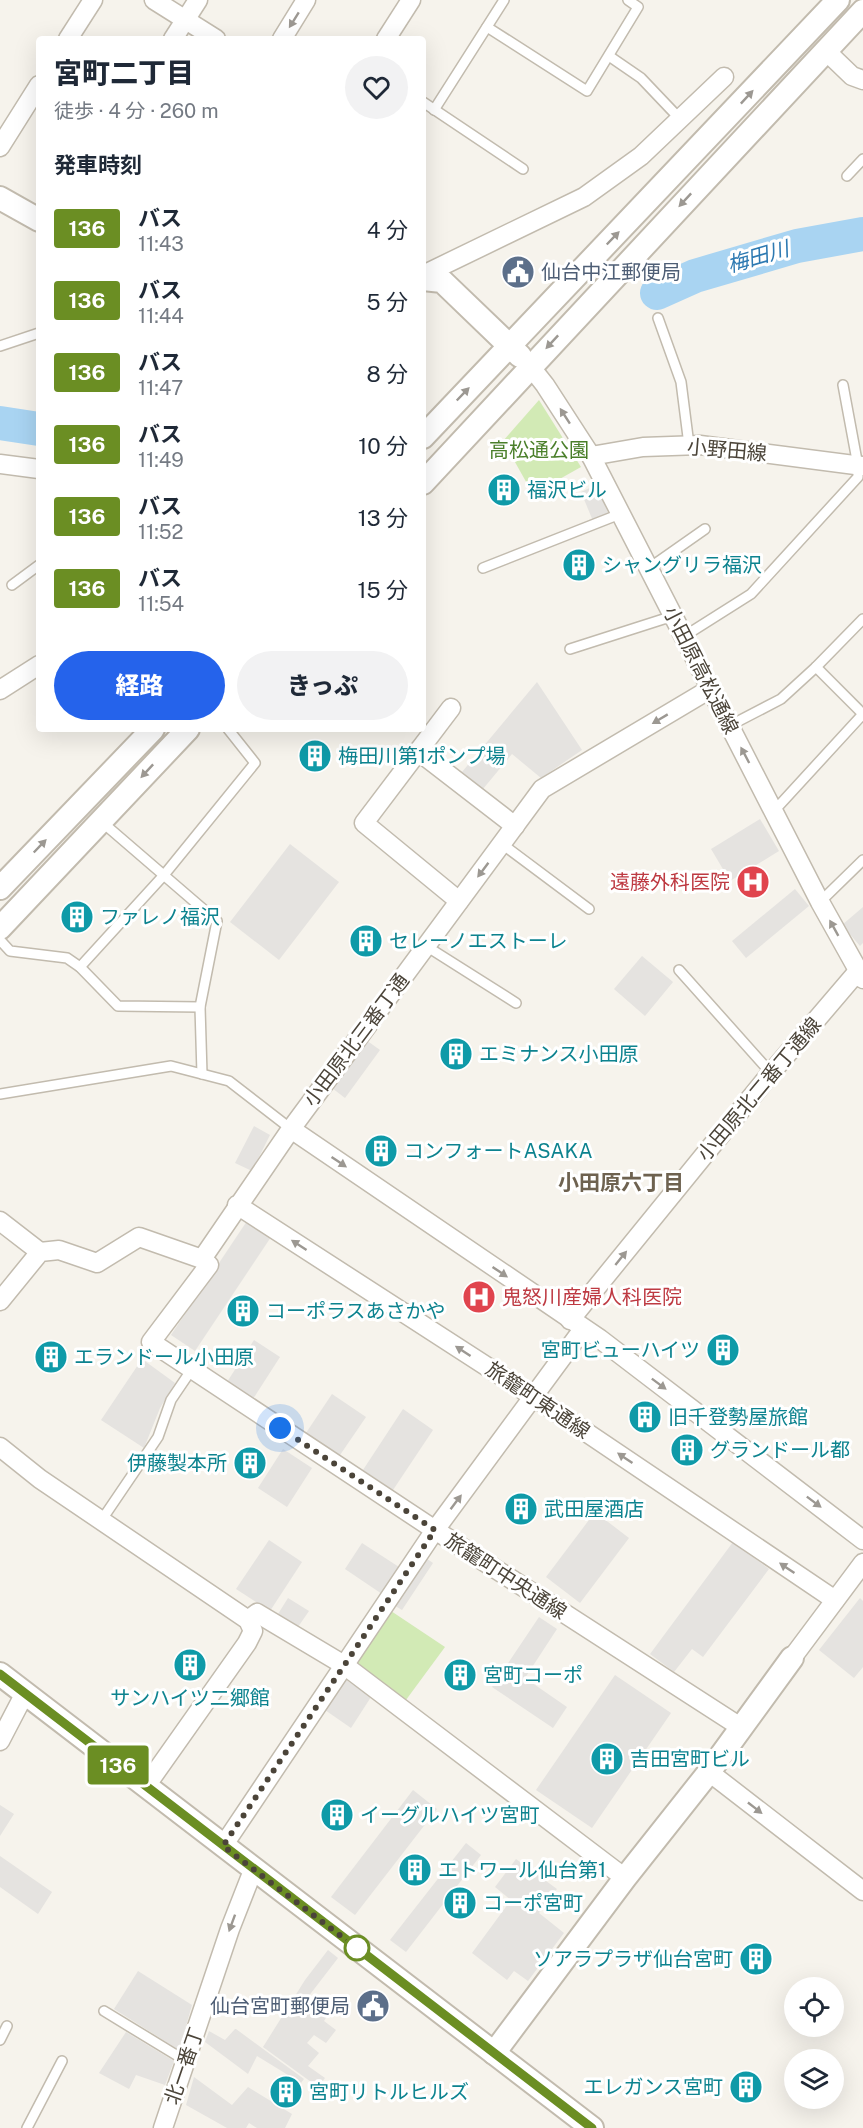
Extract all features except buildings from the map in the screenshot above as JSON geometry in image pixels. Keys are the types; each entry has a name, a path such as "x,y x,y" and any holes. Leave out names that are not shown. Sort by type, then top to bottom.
{"street":[{"path":"70,36 93,0"},
{"path":"154,0 211,36"},
{"path":"175,36 198,0"},
{"path":"284,36 306,0"},
{"path":"388,36 411,0"},
{"path":"426,434 838,0"},
{"path":"426,480 863,11"},
{"path":"826,51 852,76 863,80"},
{"path":"426,276 585,197 641,156 724,77"},
{"path":"0,147 36,90"},
{"path":"0,198 36,218"},
{"path":"426,278 442,281 530,366"},
{"name":"小田原高松通線","path":"530,366 591,456 820,902 860,975"},
{"name":"小野田線","path":"591,456 643,447 700,445 861,466"},
{"path":"0,464 36,469"},
{"path":"0,690 36,666"},
{"name":"小田原北三番丁通","path":"202,1259 291,1129 542,789 710,689"},
{"path":"451,708 364,823 459,901"},
{"path":"0,888 150,732"},
{"path":"0,928 185,732"},
{"path":"418,751 515,826"},
{"name":"小田原北二番丁通線","path":"223,1846 435,1530 534,1397 577,1324 771,1073 860,975"},
{"path":"291,1129 600,1339 863,1540"},
{"name":"旅籠町東通線","path":"237,1205 534,1397 835,1600"},
{"path":"0,1221 40,1252 59,1250 98,1263 139,1236 202,1259"},
{"path":"0,1301 40,1252"},
{"name":"旅籠町中央通線","path":"202,1259 210,1265 151,1342 435,1530 742,1728"},
{"path":"0,1448 40,1479 248,1620 253,1631 247,1643 146,1786"},
{"path":"494,2053 625,1878 709,1772 863,1563"},
{"path":"248,1620 256,1613 344,1665 625,1878"},
{"path":"0,1674 592,2128"},
{"path":"0,1741 25,1693"},
{"path":"709,1772 863,1891"},
{"name":"北一番丁","path":"163,2128 230,1929 255,1869"}],"lane":[{"path":"434,110 504,0"},
{"path":"487,27 587,91 638,7 628,0"},
{"path":"609,56 641,78 680,119"},
{"path":"426,104 523,169"},
{"path":"848,176 863,159"},
{"path":"658,318 681,382 689,445"},
{"path":"0,346 36,334"},
{"path":"683,637 751,594 858,477 861,466 843,385"},
{"path":"483,568 620,514"},
{"path":"648,569 705,529"},
{"path":"12,585 36,567"},
{"path":"570,649 673,616"},
{"path":"729,726 781,699 863,619"},
{"path":"774,811 863,714 816,667"},
{"path":"80,967 164,875 255,763 230,732"},
{"path":"101,821 217,921 201,1006 202,1074"},
{"path":"502,844 589,909"},
{"path":"820,902 863,860"},
{"path":"0,940 10,951 67,958 80,967 118,1006 201,1006"},
{"path":"426,946 516,1003"},
{"path":"679,970 771,1073"},
{"path":"0,1094 171,1066 229,1081 291,1129"},
{"path":"101,1521 158,1437 171,1400 192,1369"},
{"path":"104,2011 186,2061"},
{"path":"0,2040 7,2026"},
{"path":"27,2128 62,2061"}],"green space":[{"name":"高松通公園","path":"539,400 581,467 533,494 503,441"},
{"path":"388,1609 445,1647 403,1704 350,1667"}],"shaded area":[{"path":"596,485 609,515 593,521 581,492"},
{"path":"537,682 582,750 541,778 512,754 483,789 462,772"},
{"path":"760,819 779,851 730,881 711,849"},
{"path":"290,844 339,882 279,960 230,922"},
{"path":"795,889 809,906 746,958 732,941"},
{"path":"863,907 863,943 860,946 842,925"},
{"path":"642,956 673,982 645,1016 614,989"},
{"path":"366,1040 380,1050 345,1098 332,1088"},
{"path":"254,1126 270,1135 252,1171 235,1163"},
{"path":"247,1221 271,1237 195,1351 171,1335"},
{"path":"254,1340 280,1357 253,1399 227,1382"},
{"path":"142,1359 175,1383 160,1408 144,1448 101,1420"},
{"path":"332,1394 366,1417 340,1455 306,1433"},
{"path":"403,1409 433,1430 393,1490 363,1470"},
{"path":"283,1449 312,1468 287,1507 258,1488"},
{"path":"595,1512 629,1538 580,1603 546,1577"},
{"path":"269,1540 302,1562 270,1611 236,1589"},
{"path":"733,1542 769,1569 703,1657 692,1649 674,1672 650,1654"},
{"path":"362,1543 399,1567 382,1594 345,1569"},
{"path":"423,1556 433,1563 402,1610 392,1604"},
{"path":"288,1598 309,1611 298,1627 278,1614"},
{"path":"860,1598 863,1601 863,1667 854,1678 819,1650"},
{"path":"539,1617 557,1629 525,1678 567,1707 553,1728 492,1687"},
{"name":"吉田宮町ビル","path":"615,1675 671,1713 592,1828 536,1790"},
{"path":"346,1680 371,1697 351,1728 325,1710"},
{"path":"413,1790 437,1809 355,1915 331,1897"},
{"path":"0,1805 14,1814 0,1836"},
{"path":"466,1843 481,1855 406,1952 390,1940"},
{"path":"0,1856 52,1892 38,1914 0,1887"},
{"path":"516,1859 557,1889 539,1913 564,1933 528,1981 514,1971 507,1980 472,1953 511,1900 495,1887"},
{"path":"328,1950 338,1958 308,1997 329,2013 324,2021 336,2030 326,2043 314,2035 307,2043 319,2053 308,2066 325,2078 318,2087 263,2047 305,1980"},
{"path":"138,1971 192,2005 179,2050 114,2009"},
{"path":"235,2029 304,2079 301,2083 257,2056 248,2074 205,2042 209,2031 225,2040"},
{"path":"126,2032 174,2061 165,2085 136,2075 129,2089 99,2073"},
{"path":"194,2077 232,2105 248,2087 292,2114 285,2128 257,2128 249,2123 246,2128 227,2128 186,2105"}],"waterway":[{"name":"梅田川","path":"657,293 695,276 797,246 863,234"},
{"name":"梅田川","path":"0,423 36,429"}],"bus line":[{"name":"136","path":"0,1674 592,2128"}],"place":[{"name":"仙台中江郵便局","path":"518,272"},
{"name":"福沢ビル","path":"504,490"},
{"name":"シャングリラ福沢","path":"579,565"},
{"name":"梅田川第1ポンプ場","path":"315,756"},
{"name":"遠藤外科医院","path":"753,882"},
{"name":"ファレノ福沢","path":"77,917"},
{"name":"セレーノエストーレ","path":"366,941"},
{"name":"エミナンス小田原","path":"456,1054"},
{"name":"コンフォートASAKA","path":"381,1151"},
{"name":"鬼怒川産婦人科医院","path":"479,1297"},
{"name":"コーポラスあさかや","path":"243,1311"},
{"name":"宮町ビューハイツ","path":"723,1350"},
{"name":"エランドール小田原","path":"51,1357"},
{"name":"旧千登勢屋旅館","path":"645,1417"},
{"name":"グランドール都","path":"687,1450"},
{"name":"伊藤製本所","path":"250,1463"},
{"name":"武田屋酒店","path":"521,1509"},
{"name":"サンハイツ二郷館","path":"190,1665"},
{"name":"宮町コーポ","path":"460,1675"},
{"name":"吉田宮町ビル","path":"607,1759"},
{"name":"イーグルハイツ宮町","path":"337,1815"},
{"name":"エトワール仙台第1","path":"415,1870"},
{"name":"コーポ宮町","path":"460,1903"},
{"name":"ソアラプラザ仙台宮町","path":"756,1959"},
{"name":"仙台宮町郵便局","path":"373,2006"},
{"name":"エレガンス宮町","path":"746,2087"},
{"name":"宮町リトルヒルズ","path":"286,2092"}],"district":[{"name":"小田原六丁目","path":"621,1183"}],"route":[{"path":"280,1428 435,1530 223,1846 363,1953 357,1948"}]}
